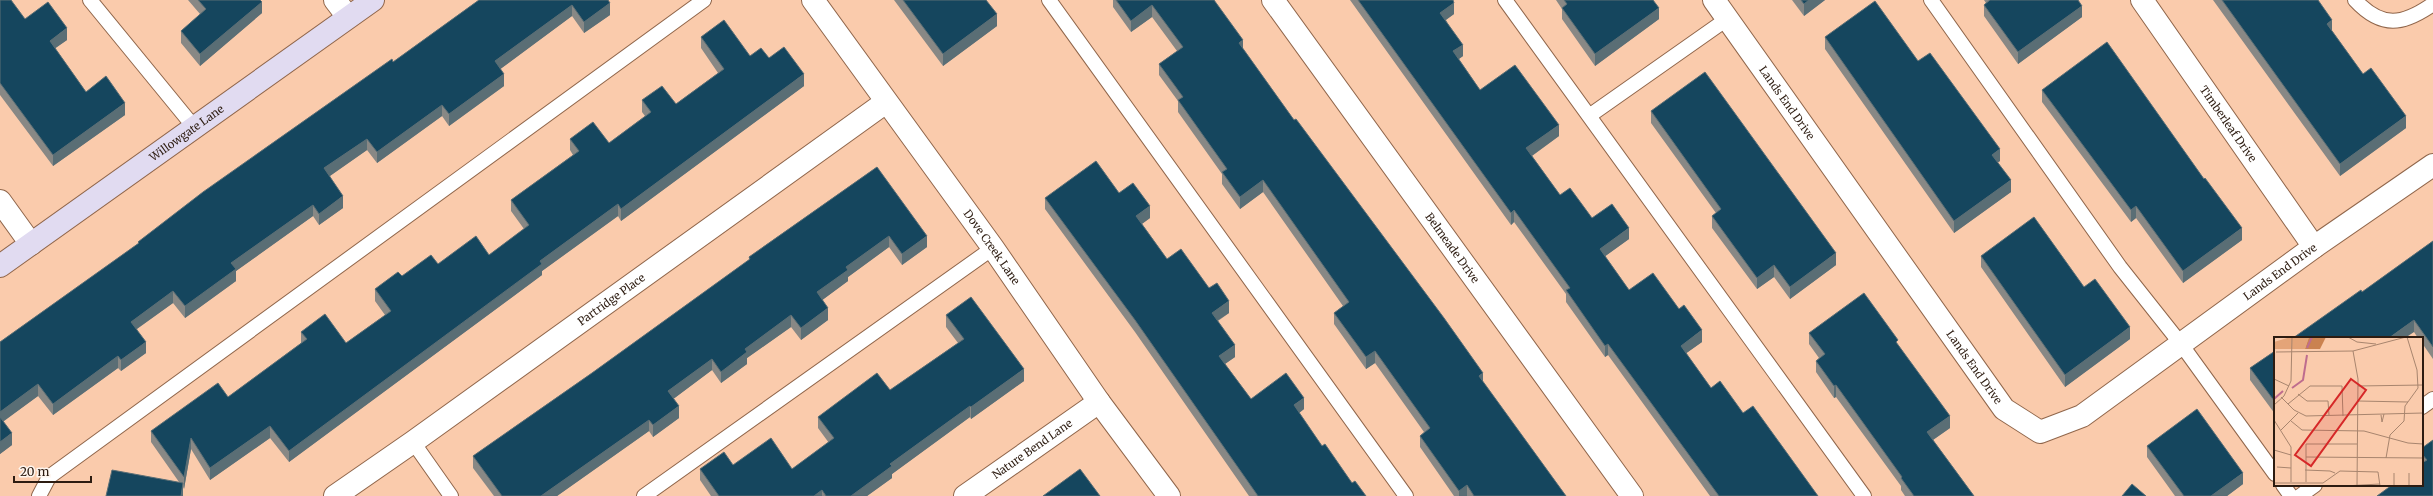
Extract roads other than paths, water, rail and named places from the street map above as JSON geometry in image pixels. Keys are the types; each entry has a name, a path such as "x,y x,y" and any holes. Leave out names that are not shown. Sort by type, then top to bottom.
{"street":[{"path":"335,0 348,18"},
{"name":"Willowgate Lane","path":"0,266 373,0"},
{"name":"Dove Creek Lane","path":"813,0 993,248 1099,402 1169,496"},
{"name":"Belmeade Drive","path":"1273,0 1632,496"},
{"name":"Lands End Drive","path":"1714,0 2004,409 2042,431 2082,416 2314,247 2433,165"},
{"name":"Timberleaf Drive","path":"2142,0 2314,247"},
{"name":"Partridge Place","path":"335,496 414,442 886,102"},
{"path":"0,201 31,244"},
{"name":"Nature Bend Lane","path":"965,496 1099,402"}],"lane":[{"path":"90,0 194,127"},
{"path":"39,496 49,477 704,0"},
{"path":"1049,0 1406,496"},
{"path":"1505,0 1864,496"},
{"path":"1931,0 2120,267 2181,344 2274,473"},
{"path":"2356,0 2366,12 2390,22 2404,20 2433,4"},
{"path":"1590,116 1727,19"},
{"path":"644,496 993,248"},
{"path":"2423,406 2433,399"},
{"path":"414,442 451,496"},
{"path":"2284,486 2291,496"},
{"path":"2300,496 2314,486"}]}
